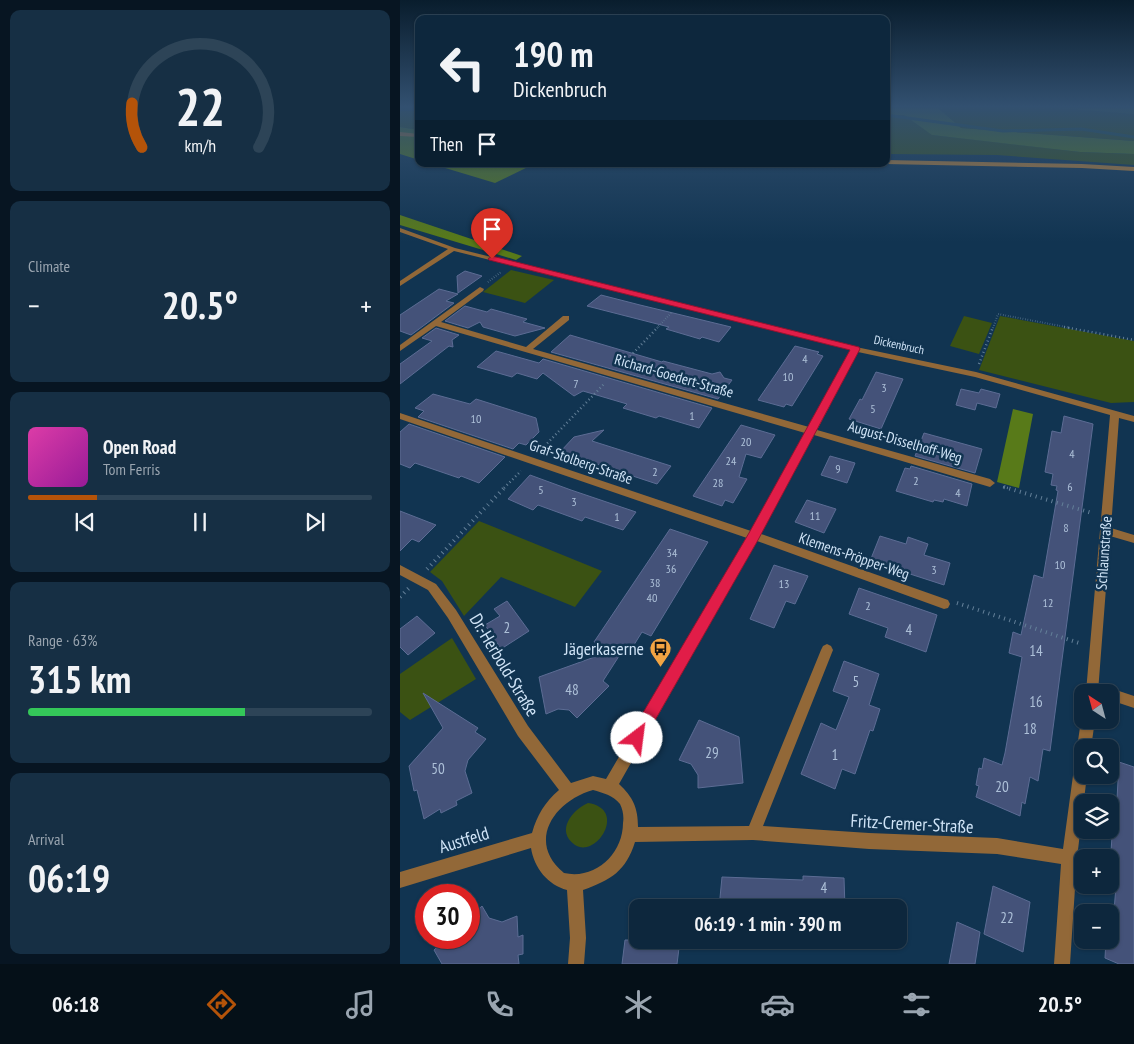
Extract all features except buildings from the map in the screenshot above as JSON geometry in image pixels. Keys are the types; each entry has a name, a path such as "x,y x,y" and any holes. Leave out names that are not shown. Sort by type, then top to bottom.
{"main road":[{"path":"890,162 1082,166 1134,170"}],"street":[{"name":"Dickenbruch","path":"400,230 454,249 856,349 976,375 1134,419"},
{"path":"400,284 454,249"},
{"path":"400,349 480,289"},
{"path":"528,350 566,318"},
{"name":"Richard-Goedert-Straße","path":"435,323 812,431"},
{"path":"610,786 754,536 856,349"},
{"name":"Schlaunstraße","path":"1093,684 1115,414"},
{"name":"Graf-Stolberg-Straße","path":"400,416 754,536"},
{"name":"August-Disselhoff-Weg","path":"812,431 990,483"},
{"path":"1107,531 1134,539"},
{"name":"Klemens-Pröpper-Weg","path":"754,536 944,604"},
{"name":"Dr.-Herbold-Straße","path":"400,570 432,587 452,614 523,731 568,790"},
{"path":"753,833 827,650"},
{"path":"1119,697 1134,702"},
{"path":"593,782 610,786 619,791 628,805 632,822 631,835 621,857 604,874 590,881 575,883 559,879 548,870 540,855 539,838 545,816 559,797 568,790 593,782"},
{"path":"1062,964 1069,858 1079,784"},
{"name":"Fritz-Cremer-Straße","path":"631,835 753,833 869,841 997,846 1069,858"},
{"name":"Austfeld","path":"400,880 539,838"},
{"path":"575,883 578,938 576,964"}],"path":[{"path":"480,289 511,263"},
{"path":"976,375 998,314 1134,340"},
{"path":"990,483 1107,517"},
{"path":"944,604 960,603 1096,649"}],"green space":[{"path":"400,152 415,152 415,159 400,154"},
{"path":"890,152 1080,152 1134,154 1134,165 997,155 890,154"},
{"path":"1080,152 1134,152 1134,154"},
{"path":"442,167 528,167 495,183"},
{"path":"400,215 522,256 516,260 400,225"},
{"path":"511,270 554,280 525,303 483,292"},
{"path":"964,316 992,323 979,354 950,346"},
{"path":"1000,316 1134,341 1134,402 1111,403 979,370"},
{"path":"1013,409 1033,414 1019,488 997,482"},
{"path":"479,521 602,571 575,607 501,577 464,616 442,581 430,572"},
{"path":"452,638 476,679 410,720 400,712 400,674"},
{"path":"588,803 600,807 606,814 607,823 599,839 592,845 583,847 575,845 569,839 566,834 566,827 576,811"}],"place":[{"name":"Jägerkaserne","path":"660,668"}],"route":[{"path":"492,259 856,349 754,536 637,738"}]}
